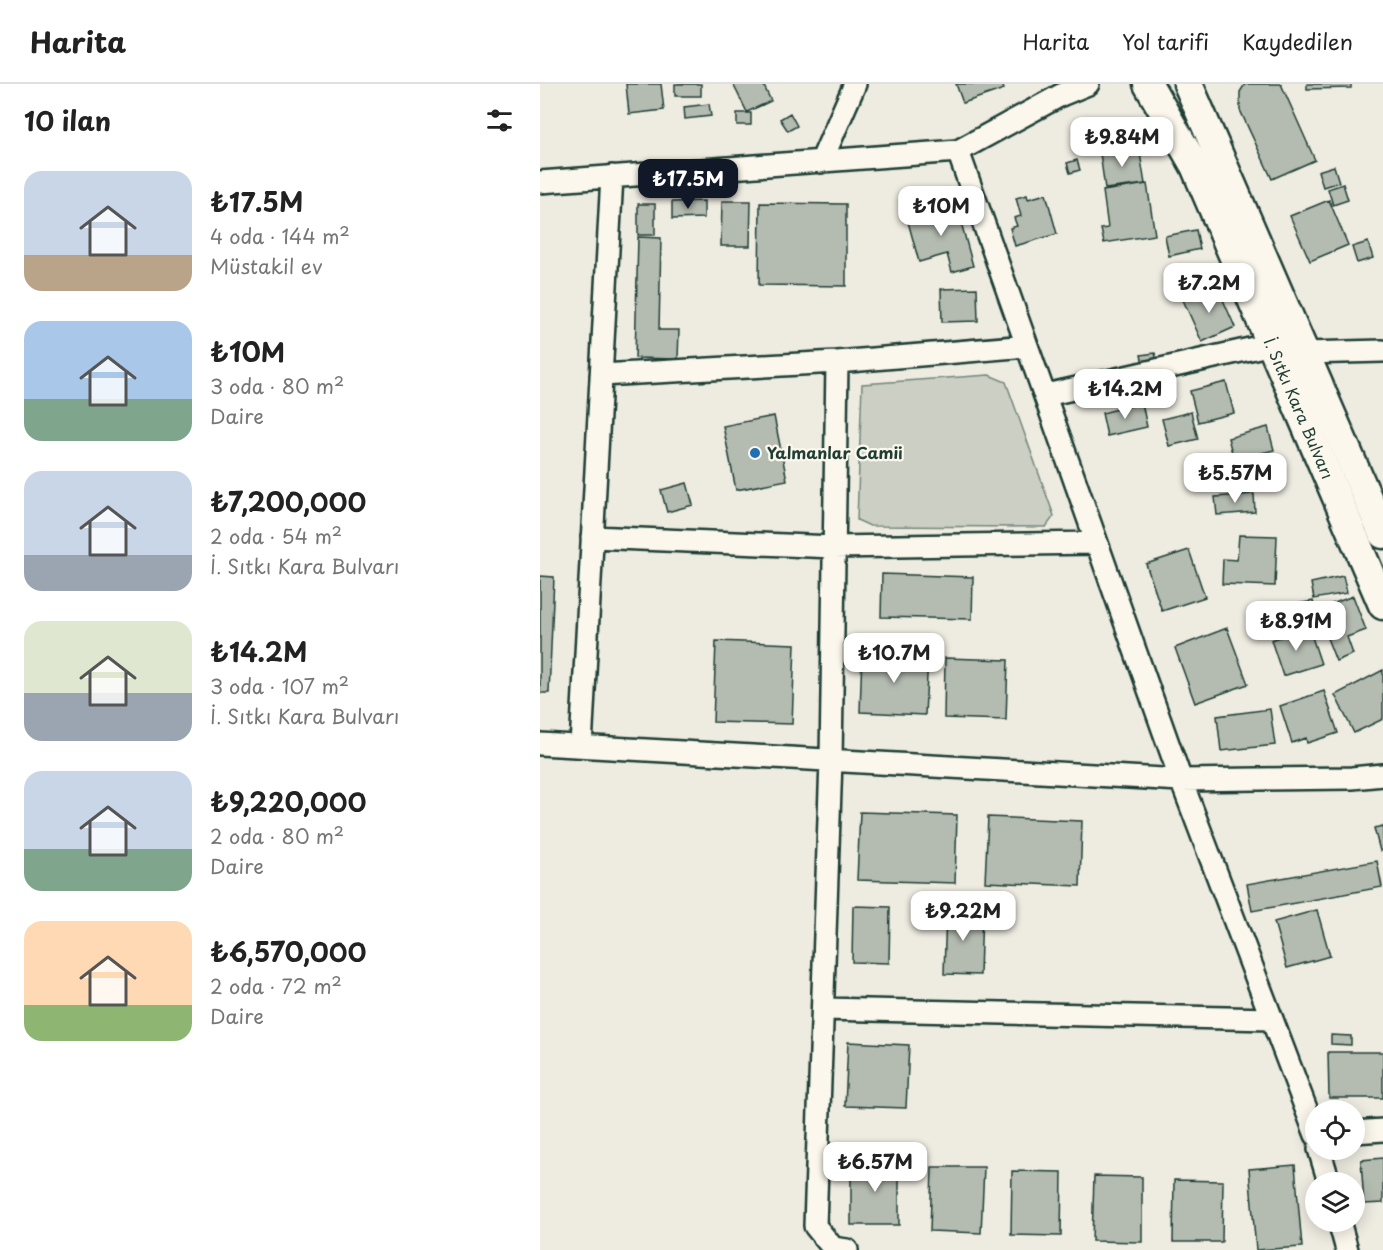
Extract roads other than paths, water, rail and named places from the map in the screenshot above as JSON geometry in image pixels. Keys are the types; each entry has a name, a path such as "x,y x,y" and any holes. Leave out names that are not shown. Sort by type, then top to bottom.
{"main road":[{"name":"İ. Sıtkı Kara Bulvarı","path":"1148,84 1195,166 1383,605"},
{"name":"İ. Sıtkı Kara Bulvarı","path":"1188,84 1383,534"}],"street":[{"path":"821,162 855,84"},
{"path":"540,182 958,151 1061,95 1088,84"},
{"path":"958,151 1181,780 1305,1106"},
{"path":"581,746 612,176"},
{"path":"1046,395 1272,344"},
{"path":"601,375 837,362 1027,346"},
{"path":"1304,353 1383,351"},
{"path":"837,362 831,760 815,1226 834,1248 848,1250"},
{"path":"592,537 834,547 1097,543"},
{"path":"540,744 1181,780 1352,778 1383,775"},
{"path":"823,1009 1272,1019"},
{"path":"1365,1131 1383,1130"},
{"path":"1343,1232 1347,1250"}],"place":[{"name":"Yalmanlar Camii","path":"755,453"}]}
